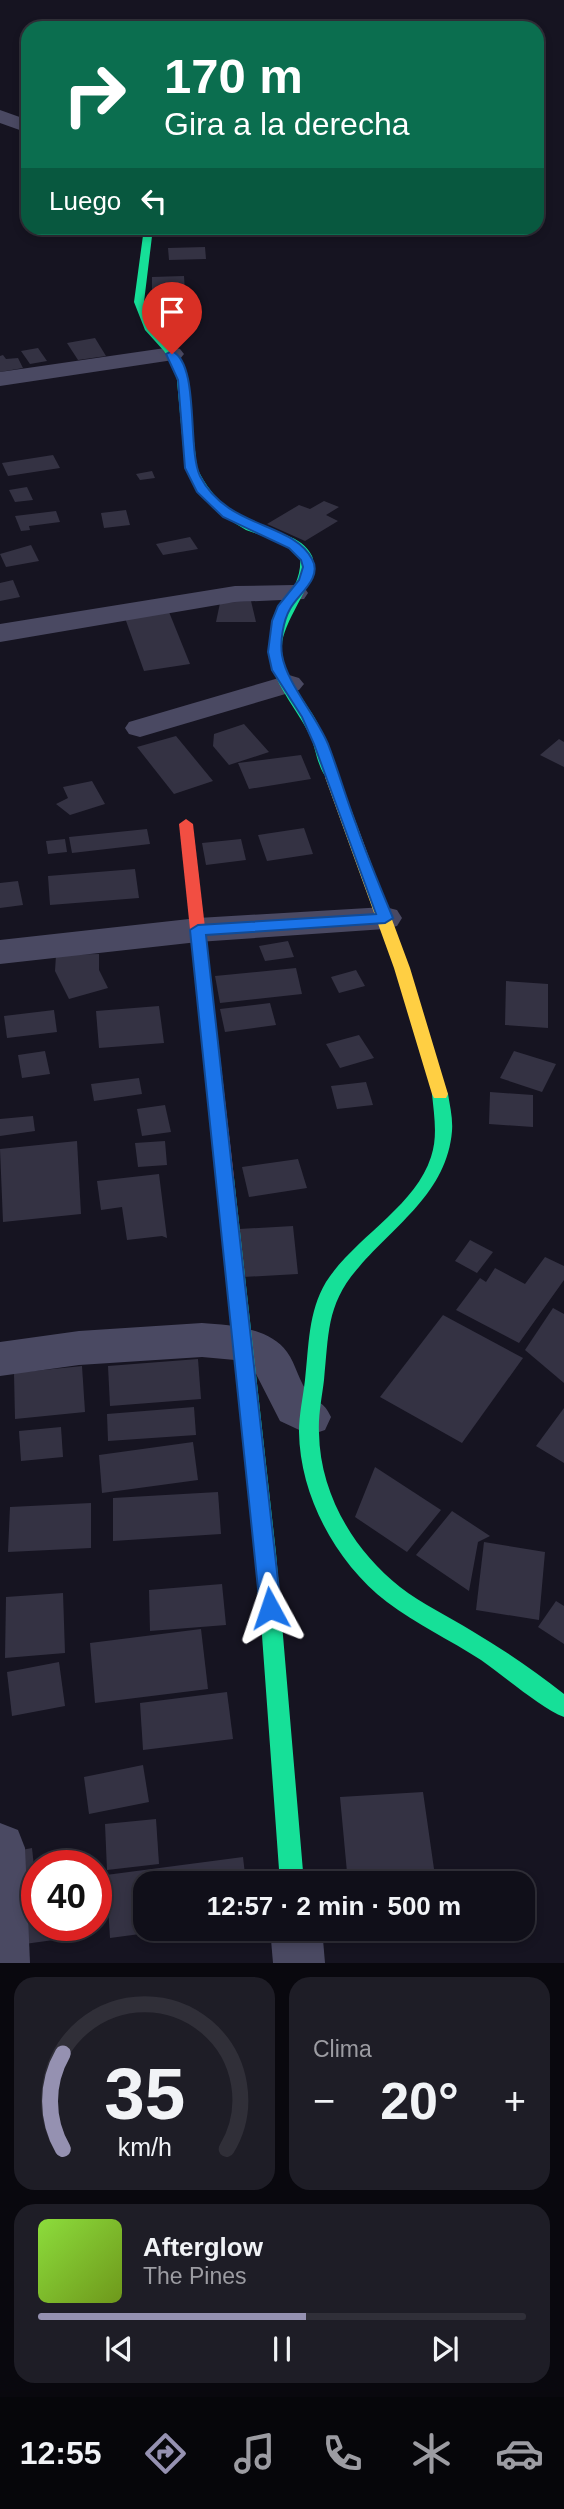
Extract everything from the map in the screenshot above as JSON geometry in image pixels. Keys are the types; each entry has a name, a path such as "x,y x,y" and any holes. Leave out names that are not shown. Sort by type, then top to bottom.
{"street":[{"path":"0,116 21,124"},
{"path":"147,235 139,302 150,330 172,354 184,380 191,468 195,480 202,492 227,514 283,540 301,552 306,559 308,574 284,606 275,636 279,670 309,717 321,744 385,918 422,1032 442,1105 442,1152 425,1190 410,1209 367,1246 332,1292 320,1316 310,1418 313,1472 321,1499 334,1526 354,1555 379,1583 409,1607 501,1661 564,1707"},
{"path":"0,379 172,354"},
{"path":"0,633 235,594 294,593"},
{"path":"140,728 289,684"},
{"path":"186,824 266,1553 291,1871"},
{"path":"0,952 198,930 385,918"},
{"path":"0,1359 79,1348 202,1340 243,1344 271,1362 295,1408 310,1418"},
{"path":"0,1848 4,1963"}],"building":[{"path":"205,247 206,259 169,260 168,248"},
{"path":"184,276 185,293 152,294 152,277"},
{"path":"95,338 106,356 78,360 67,343"},
{"path":"38,348 47,361 30,364 21,351"},
{"path":"3,355 6,359 18,358 23,368 0,372 0,356"},
{"path":"53,455 60,468 8,476 2,463"},
{"path":"152,471 155,478 140,480 136,474"},
{"path":"27,487 33,500 15,502 9,490"},
{"path":"324,501 339,507 326,515 338,521 305,541 267,524 299,505 310,509"},
{"path":"126,510 130,525 104,528 101,513"},
{"path":"56,511 60,522 29,526 30,530 21,531 15,516"},
{"path":"190,537 198,549 163,555 156,544"},
{"path":"31,545 39,561 6,567 0,554"},
{"path":"13,580 20,597 0,601 0,583"},
{"path":"251,601 256,622 216,622 220,603"},
{"path":"169,612 190,664 144,671 125,618"},
{"path":"244,724 269,752 229,765 213,746 214,734"},
{"path":"176,736 213,781 174,794 137,747"},
{"path":"559,739 564,742 564,767 540,755"},
{"path":"301,755 311,779 249,789 238,763"},
{"path":"92,781 105,804 70,815 56,804 68,798 63,787"},
{"path":"304,828 313,854 267,861 258,835"},
{"path":"147,829 150,844 72,853 69,837"},
{"path":"65,839 67,852 48,854 46,841"},
{"path":"241,839 246,860 206,865 202,843"},
{"path":"135,869 139,898 50,905 48,876"},
{"path":"18,881 23,905 0,908 0,883"},
{"path":"288,941 294,957 265,961 259,946"},
{"path":"99,954 99,970 108,988 69,999 55,971 56,955"},
{"path":"296,968 302,994 220,1003 215,976"},
{"path":"356,970 365,986 339,993 331,977"},
{"path":"506,981 548,984 548,1028 505,1025"},
{"path":"270,1003 276,1025 225,1032 220,1009"},
{"path":"159,1006 164,1043 99,1048 96,1011"},
{"path":"54,1010 57,1032 7,1038 4,1016"},
{"path":"359,1035 374,1058 340,1068 326,1044"},
{"path":"45,1051 50,1074 22,1078 18,1055"},
{"path":"514,1051 556,1064 542,1092 500,1078"},
{"path":"139,1078 142,1094 94,1101 91,1084"},
{"path":"366,1082 373,1105 337,1109 331,1086"},
{"path":"490,1092 533,1095 533,1127 489,1124"},
{"path":"165,1105 171,1132 142,1136 137,1109"},
{"path":"33,1116 35,1131 0,1136 0,1119"},
{"path":"77,1141 81,1214 3,1222 0,1149"},
{"path":"165,1141 167,1165 138,1167 135,1143"},
{"path":"298,1159 307,1188 249,1197 242,1167"},
{"path":"159,1174 167,1238 162,1236 127,1240 122,1207 101,1210 97,1181"},
{"path":"293,1226 298,1274 243,1277 239,1229"},
{"path":"470,1240 493,1252 477,1273 455,1261"},
{"path":"545,1257 564,1266 564,1280 519,1343 456,1310 480,1278 486,1282 495,1268 525,1284"},
{"path":"553,1308 564,1314 564,1383 525,1350"},
{"path":"443,1315 523,1358 462,1443 380,1397"},
{"path":"198,1359 201,1399 110,1406 108,1366"},
{"path":"82,1366 85,1412 15,1419 14,1373"},
{"path":"194,1407 196,1435 108,1441 107,1414"},
{"path":"564,1408 564,1463 536,1446"},
{"path":"61,1427 63,1457 21,1461 19,1431"},
{"path":"193,1442 198,1480 102,1493 99,1455"},
{"path":"375,1467 441,1510 407,1552 355,1517"},
{"path":"218,1492 221,1534 113,1541 113,1498"},
{"path":"91,1503 91,1548 8,1552 10,1507"},
{"path":"452,1511 490,1536 478,1542 469,1591 416,1555"},
{"path":"484,1542 545,1552 539,1620 476,1610"},
{"path":"222,1584 226,1625 150,1631 149,1590"},
{"path":"63,1593 65,1653 5,1658 6,1597"},
{"path":"556,1601 564,1606 564,1644 538,1627"},
{"path":"201,1629 208,1689 95,1703 90,1643"},
{"path":"59,1662 65,1706 12,1716 7,1672"},
{"path":"227,1692 233,1739 143,1750 140,1703"},
{"path":"143,1765 149,1802 89,1814 84,1777"},
{"path":"423,1792 434,1871 347,1871 340,1797"},
{"path":"156,1819 159,1864 112,1869 112,1850 106,1850 105,1824"},
{"path":"21,1850 21,1878 8,1880 6,1853"},
{"path":"243,1857 245,1871 136,1871"},
{"path":"133,1871 133,1935 112,1938 112,1874"},
{"path":"21,1885 21,1941 46,1941 10,1946 7,1887"}],"traffic: fast":[{"path":"147,235 139,302 150,330 168,349 181,370 191,468 201,487 223,510 250,527 289,541 306,557 305,575 277,635 276,656 282,675 315,732 332,777"},
{"path":"440,1094 444,1128 440,1156 428,1181 412,1202 351,1263 333,1287 324,1308 317,1340 309,1426 310,1453 327,1510 347,1544 372,1575 393,1594 464,1637 564,1707"},
{"path":"225,1178 266,1553 291,1871"}],"traffic: slow":[{"path":"332,777 402,968 440,1094"}],"traffic: jam":[{"path":"186,824 225,1178"}],"route":[{"path":"172,354 184,380 191,468 202,492 227,514 293,545 306,559 309,567 305,581 284,606 278,621 275,652 279,670 309,717 321,744 385,918 198,930 270,1608"}]}
